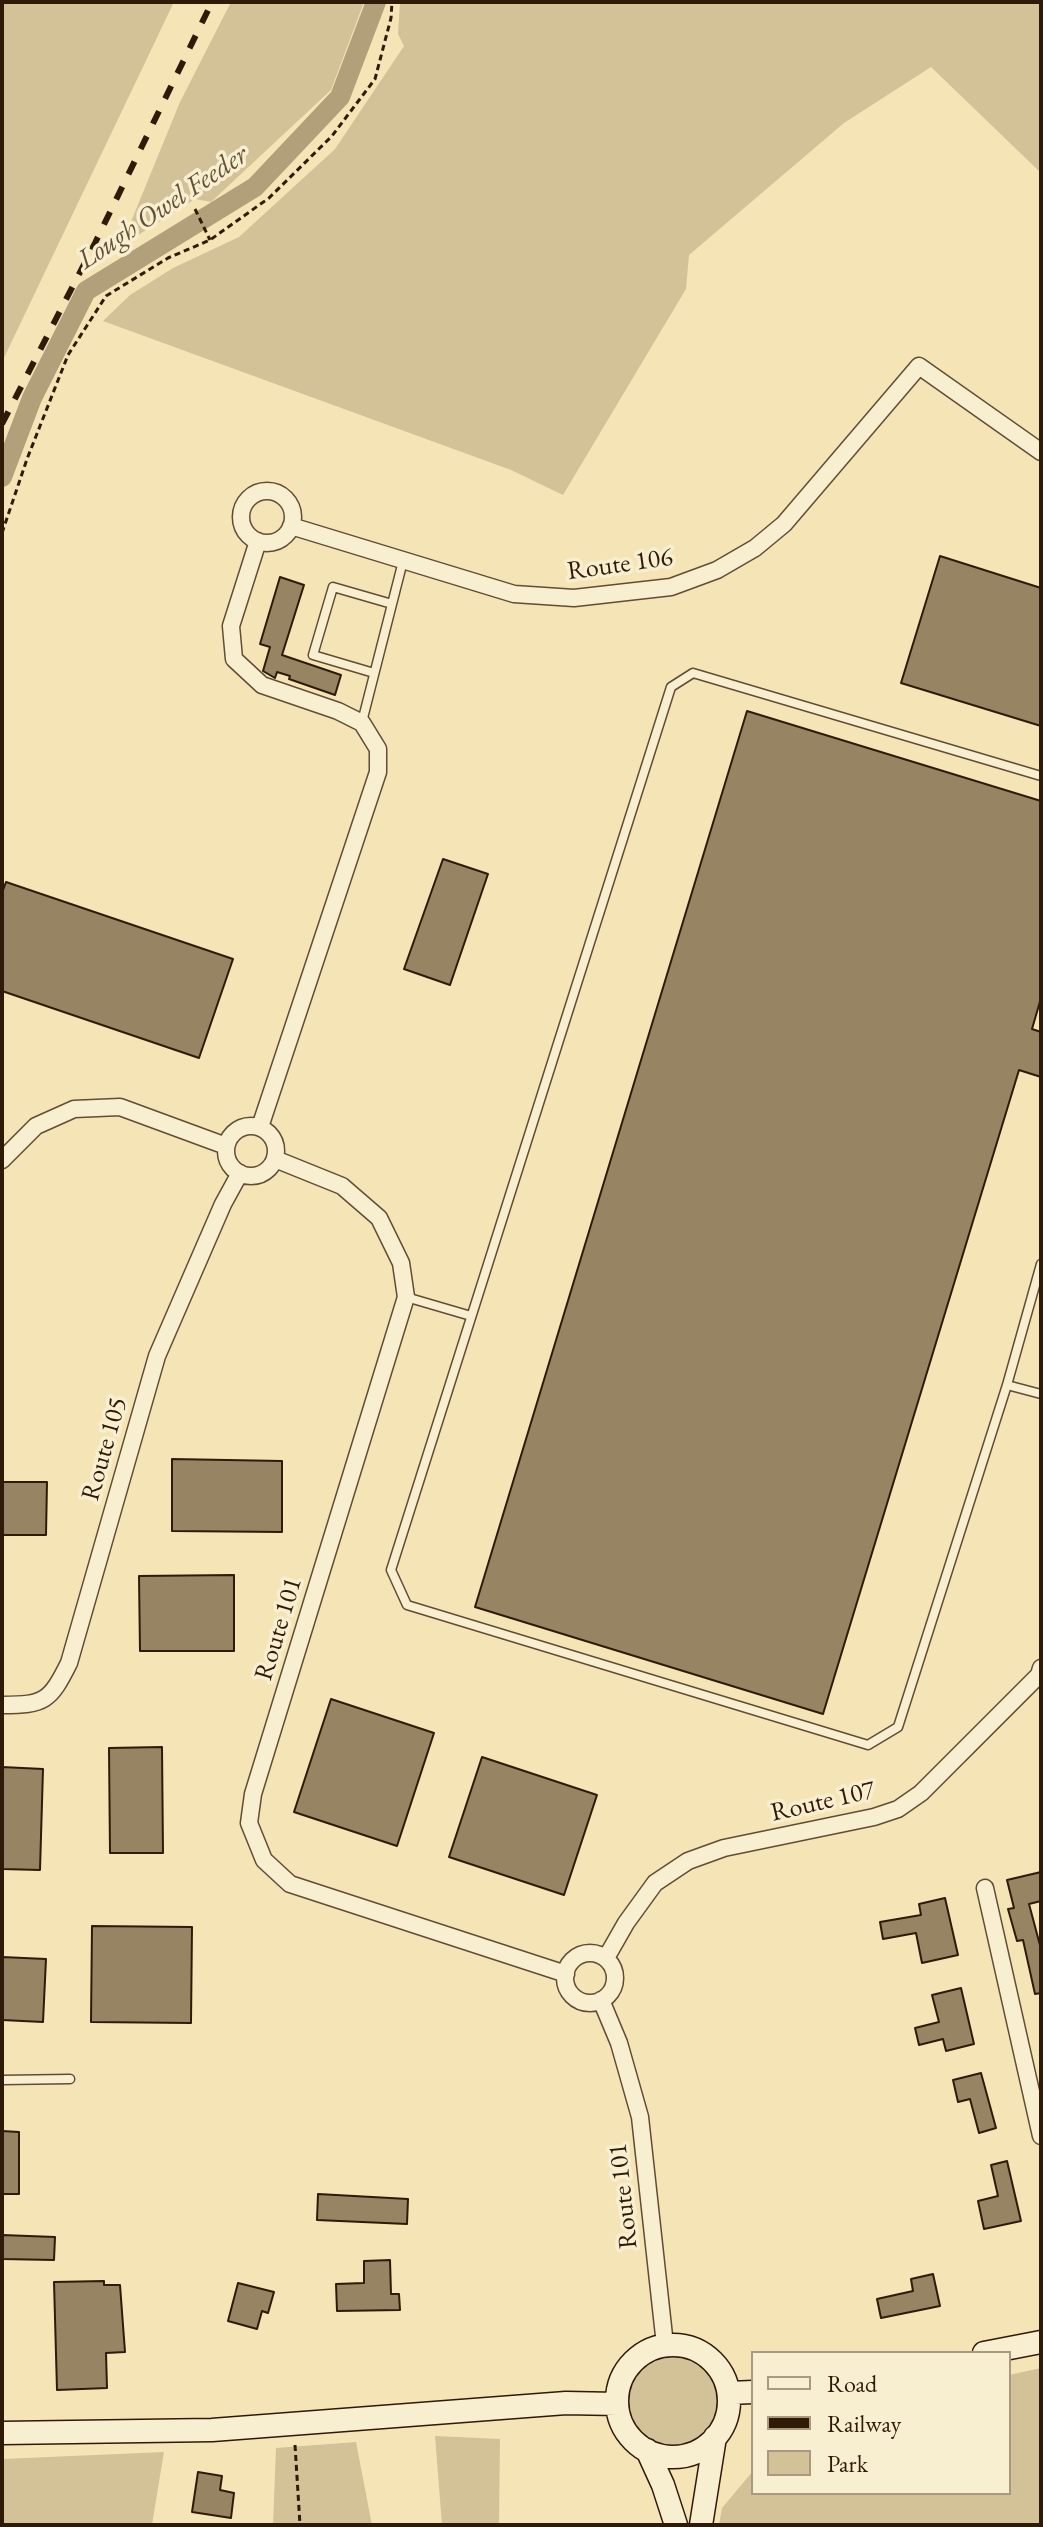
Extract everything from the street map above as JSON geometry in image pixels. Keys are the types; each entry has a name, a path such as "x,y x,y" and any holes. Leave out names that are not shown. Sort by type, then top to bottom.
{"main road":[{"path":"994,2351 1041,2342"},
{"path":"665,2345 682,2345 699,2351 714,2362 724,2376 729,2393 728,2412 722,2429 710,2443 694,2453 676,2457 647,2450 630,2436 621,2421 617,2404 618,2388 630,2366 649,2350 665,2345"},
{"path":"729,2393 751,2392"},
{"path":"2,2433 212,2430 566,2403 617,2404"},
{"path":"701,2525 715,2437"},
{"path":"647,2450 676,2525"}],"street":[{"name":"Route 106","path":"291,526 514,594 574,598 671,587 717,570 755,548 784,524 919,366 1041,452"},
{"path":"273,492 281,495 292,509 288,533 274,542 258,541 251,537 242,522 244,505 256,494 273,492"},
{"path":"258,541 231,626 234,659 262,685 338,711 362,723 378,749 378,772 260,1127"},
{"path":"2,1160 36,1126 74,1109 120,1107 226,1146"},
{"path":"260,1127 272,1137 275,1159 264,1172 257,1175 240,1173 228,1162 226,1146 239,1128 260,1127"},
{"name":"Route 101","path":"275,1159 342,1186 379,1218 401,1263 406,1297 253,1794 249,1823 264,1860 290,1884 566,1974"},
{"name":"Route 105","path":"2,1705 30,1705 54,1692 69,1663 157,1356 223,1204 240,1173"},
{"name":"Route 107","path":"606,1958 655,1883 688,1861 724,1848 874,1817 898,1809 921,1793 1039,1675 1041,1668"},
{"path":"985,1888 1041,2136"},
{"path":"584,1953 599,1954 611,1965 615,1981 601,2000 593,2002 579,2000 568,1989 566,1974 572,1961 584,1953"},
{"name":"Route 101","path":"601,2000 619,2043 640,2117 665,2345"}],"lane":[{"path":"362,723 404,560"},
{"path":"374,673 313,655 333,587 392,604"},
{"path":"1041,776 693,673 671,687 391,1570 407,1605 868,1745 898,1727 1007,1385 1041,1264"},
{"path":"406,1297 471,1316"},
{"path":"1007,1385 1041,1394"},
{"path":"2,2080 70,2079"}],"path":[{"path":"2,533 68,355 106,296 168,258 210,240 269,198 332,136 375,79 391,18 392,2"},
{"path":"195,209 210,240"},
{"path":"294,2423 300,2525"}],"green space":[{"path":"2,2 174,2 2,362"},
{"path":"231,2 364,2 331,90 211,202 195,199 121,246 180,102"},
{"path":"400,2 1041,2 1041,173 931,67 844,123 689,255 686,289 563,495 511,470 103,321 130,295 173,268 239,237 335,149 404,46 398,34"},
{"path":"674,2355 691,2359 706,2368 715,2383 719,2400 715,2417 706,2432 691,2441 674,2445 657,2441 642,2432 633,2417 629,2400 633,2383 642,2368 657,2359"},
{"path":"1041,2368 1041,2525 719,2525 722,2508 751,2473 751,2495 1011,2495 1011,2375"},
{"path":"435,2436 500,2439 499,2525 442,2525"},
{"path":"356,2442 372,2525 273,2525 276,2448"},
{"path":"164,2452 152,2525 2,2525 2,2459"}],"building":[{"path":"940,556 1041,588 1041,726 901,683"},
{"path":"280,577 304,585 282,655 341,675 335,695 289,679 290,676 277,672 275,678 263,671 270,647 260,644"},
{"path":"747,711 1041,801 1041,998 1032,1029 1041,1032 1041,1077 1019,1070 823,1714 475,1607"},
{"path":"443,859 488,874 450,985 404,969"},
{"path":"6,882 233,959 199,1058 2,991 2,893"},
{"path":"172,1459 282,1461 282,1532 172,1531"},
{"path":"2,1482 47,1482 46,1535 2,1535"},
{"path":"234,1575 234,1651 140,1651 139,1576"},
{"path":"331,1699 434,1733 397,1846 294,1812"},
{"path":"162,1747 163,1853 110,1853 109,1748"},
{"path":"482,1757 597,1795 564,1895 449,1857"},
{"path":"2,1767 43,1769 40,1870 2,1869"},
{"path":"1041,1872 1041,1901 1029,1904 1041,1949 1041,1993 1035,1994 1023,1940 1017,1941 1008,1909 1014,1908 1007,1880"},
{"path":"945,1898 958,1955 922,1963 916,1933 883,1939 880,1922 921,1915 919,1904"},
{"path":"92,1926 192,1927 191,2023 91,2022"},
{"path":"2,1957 46,1959 43,2022 2,2020"},
{"path":"961,1988 974,2044 946,2051 943,2039 919,2045 915,2028 939,2022 932,1995"},
{"path":"981,2073 996,2128 979,2133 970,2099 958,2102 953,2080"},
{"path":"2,2131 19,2132 19,2194 2,2194"},
{"path":"1007,2161 1021,2221 984,2229 978,2201 998,2196 991,2165"},
{"path":"318,2194 408,2199 407,2224 317,2220"},
{"path":"2,2235 55,2237 54,2260 2,2259"},
{"path":"390,2260 391,2294 399,2294 400,2310 337,2311 336,2284 364,2283 364,2261"},
{"path":"933,2274 940,2306 881,2318 877,2299 913,2291 911,2279"},
{"path":"104,2281 104,2285 120,2285 125,2352 106,2353 107,2388 57,2390 54,2282"},
{"path":"238,2283 274,2292 268,2313 262,2311 257,2329 228,2321"},
{"path":"198,2472 222,2476 220,2490 234,2493 231,2518 192,2512"}],"waterway":[{"name":"Lough Owel Feeder","path":"2,477 32,398 86,291 255,187 340,97 376,2"}],"railway":[{"path":"2,424 95,243 212,2"}]}
